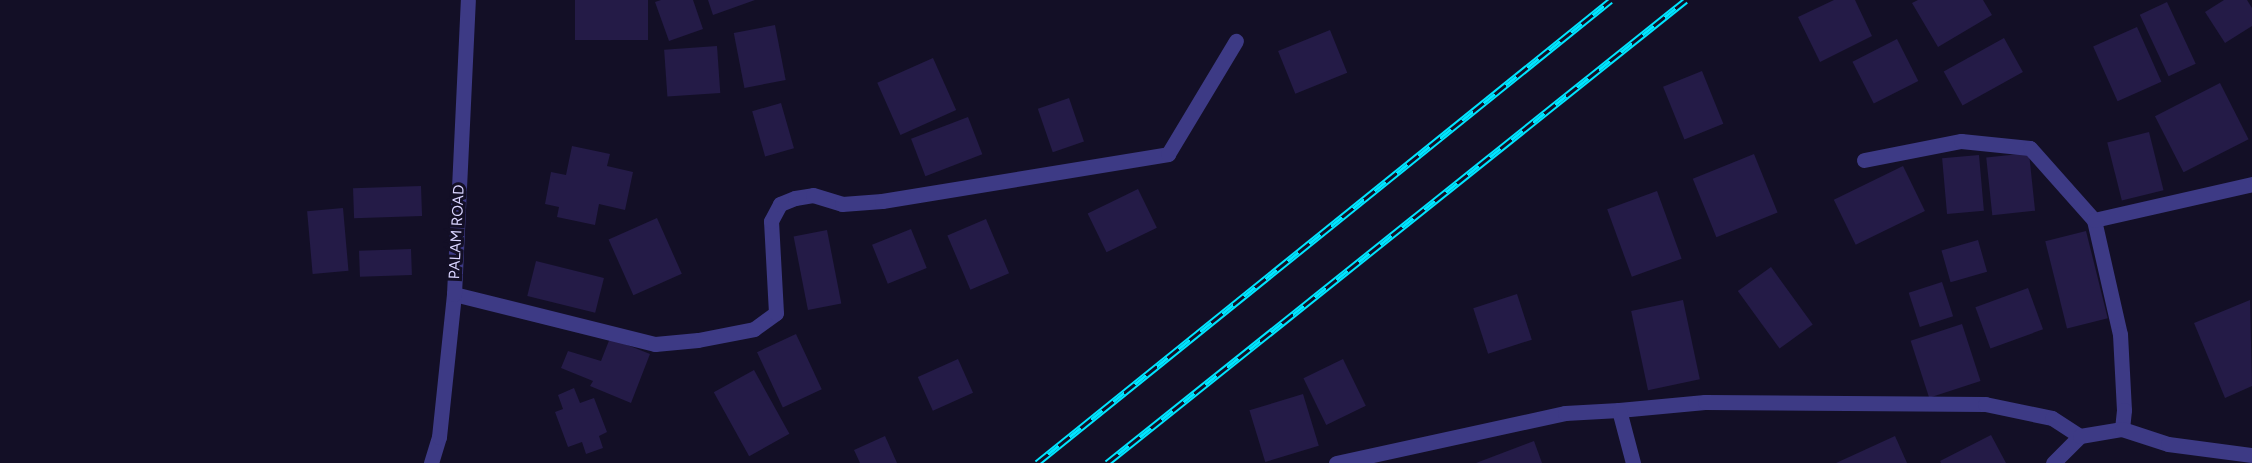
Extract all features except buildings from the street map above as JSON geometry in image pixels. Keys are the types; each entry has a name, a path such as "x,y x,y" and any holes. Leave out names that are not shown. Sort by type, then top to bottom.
{"street":[{"name":"PALAM ROAD","path":"431,463 439,437 454,294 468,0"},
{"path":"454,294 655,344 698,340 754,329 776,313 771,221 780,204 795,198 813,195 842,204 882,201 1168,154 1236,41"},
{"path":"1864,160 1961,141 2030,148 2094,220 2120,334 2124,410 2122,429"},
{"path":"2094,220 2252,184"},
{"path":"1336,463 1565,413 1705,402 1985,404 2052,418 2080,436"},
{"path":"1619,410 1633,463"},
{"path":"2053,463 2080,436 2122,429 2168,444 2252,455"}],"railway":[{"path":"1037,463 1611,0"},
{"path":"1107,463 1686,0"}]}
